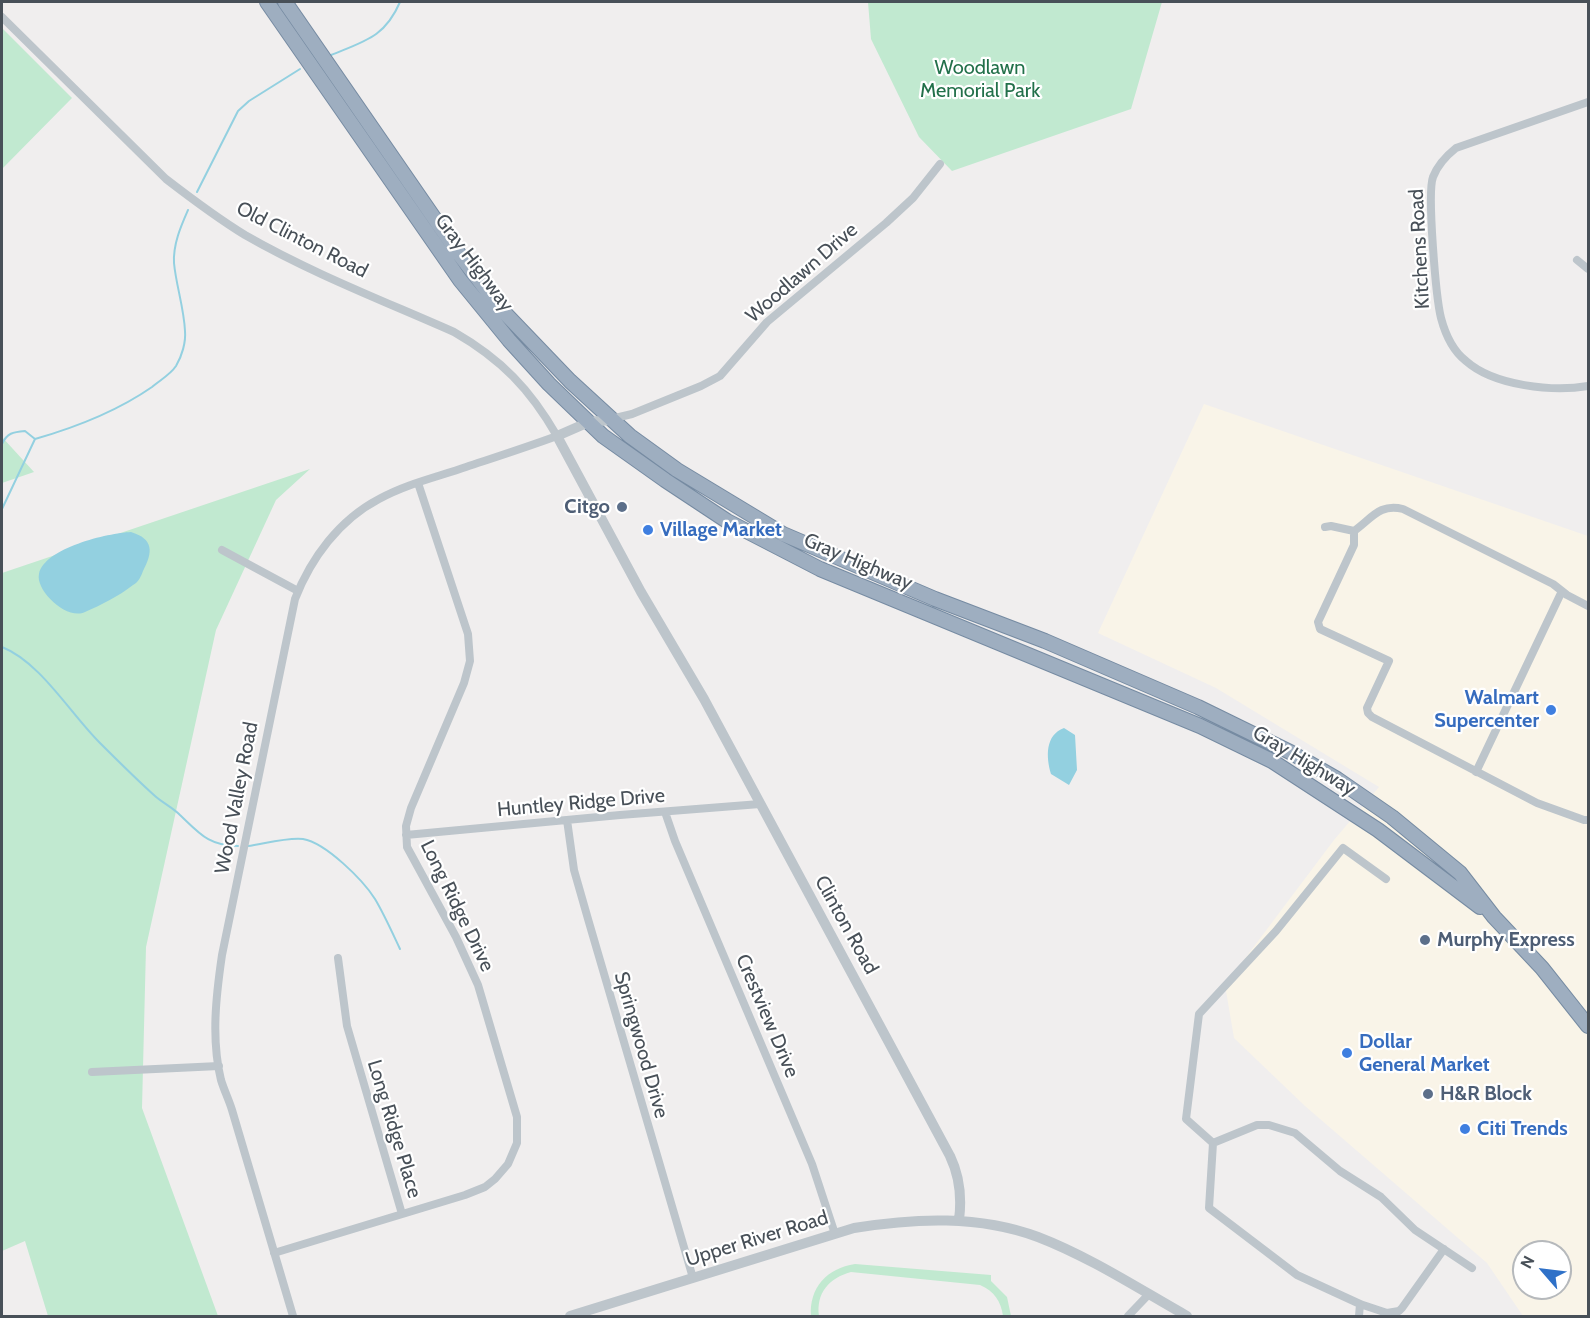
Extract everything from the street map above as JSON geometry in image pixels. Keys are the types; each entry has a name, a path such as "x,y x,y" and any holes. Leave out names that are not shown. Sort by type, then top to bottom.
{"highway":[{"name":"Gray Highway","path":"267,2 460,280 509,340 589,423 629,456 727,521 810,564 1200,726 1272,761 1378,830 1494,917"},
{"name":"Gray Highway","path":"285,2 459,254 500,308 545,357 610,420 677,470 783,534 935,599 1045,641 1198,706 1290,752 1337,779 1428,846 1460,873 1494,917 1542,968 1588,1026"}],"street":[{"name":"Old Clinton Road","path":"2,17 166,179 207,210 265,246 454,332 475,344 515,377 544,414 557,436"},
{"name":"Kitchens Road","path":"1588,102 1455,148 1443,159 1432,178 1431,209 1440,317 1449,341 1466,361 1485,372 1512,382 1556,389 1588,386"},
{"name":"Woodlawn Drive","path":"610,420 632,414 720,376 767,322 913,198 940,164"},
{"path":"1577,260 1588,269"},
{"path":"557,436 589,423 610,420"},
{"name":"Wood Valley Road","path":"293,1317 232,1110 221,1081 215,1036 222,955 291,615 298,591 329,540 351,518 379,499 418,483 557,436"},
{"name":"Clinton Road","path":"557,436 642,592 704,699 950,1156 959,1184 961,1203 959,1220"},
{"name":"Long Ridge Drive","path":"402,1214 465,1195 490,1183 508,1164 517,1143 518,1131 517,1117 478,985 461,947 407,847 406,835 411,808 464,683 470,661 468,634 418,483"},
{"path":"1354,531 1386,507 1403,509 1553,584 1574,600 1588,606"},
{"path":"1325,527 1331,526 1354,531"},
{"path":"1354,531 1354,545 1318,625 1389,661 1367,708 1368,713 1537,803 1588,820"},
{"path":"222,550 298,591"},
{"path":"1476,772 1562,591"},
{"name":"Huntley Ridge Drive","path":"406,835 760,804"},
{"name":"Crestview Drive","path":"665,812 675,841 812,1164 835,1234"},
{"name":"Springwood Drive","path":"567,820 574,870 693,1278"},
{"path":"1213,1143 1186,1119 1199,1014 1276,931 1343,848 1386,879"},
{"name":"Long Ridge Place","path":"274,1253 402,1214 347,1026 338,958"},
{"path":"92,1072 219,1066"},
{"path":"1213,1143 1257,1125 1269,1125 1294,1133 1322,1158 1380,1197 1415,1230 1472,1268"},
{"path":"1213,1143 1209,1208 1297,1275 1360,1304 1387,1313 1399,1311 1444,1249"},
{"path":"959,1220 1038,1237 1077,1255 1187,1317"},
{"name":"Upper River Road","path":"570,1317 835,1234 894,1221 959,1220"},
{"path":"1128,1317 1149,1294"},
{"path":"1359,1317 1360,1304"}],"shaded area":[{"path":"1204,404 1588,536 1588,1316 1523,1316 1512,1300 1572,1300 1572,1240 1512,1240 1512,1300 1487,1263 1305,1106 1234,1038 1225,985 1334,840 1379,787 1216,688 1098,633"}],"green space":[{"name":"Woodlawn Memorial Park","path":"868,2 1162,2 1131,109 952,171 919,137 871,39"},
{"path":"2,28 72,98 2,169"},
{"path":"2,437 34,472 2,483"},
{"path":"310,469 276,500 216,630 146,947 142,1108 218,1316 48,1316 25,1241 2,1251 2,573"},
{"path":"855,1264 991,1275 991,1281 1007,1297 1011,1316 1003,1316 996,1297 980,1285 851,1272 830,1282 820,1300 819,1316 811,1316 813,1297 822,1281 836,1270"}],"water":[{"path":"131,532 148,542 150,552 139,579 122,593 78,614 61,608 42,588 39,574 43,565 52,557 93,539"},
{"path":"1064,728 1075,735 1077,770 1069,785 1051,774 1048,761 1050,741 1058,731"}],"waterway":[{"path":"331,55 364,41 381,30 388,23 400,2"},
{"path":"197,192 238,111 249,101 300,69"},
{"path":"2,509 35,439 81,424 124,404 152,387 176,366 183,349 185,335 174,256 178,235 188,210"},
{"path":"2,444 8,435 17,432 25,431 35,439"},
{"path":"2,647 16,654 42,676 99,742 155,796 206,838 220,844 238,846"},
{"path":"248,846 303,839 322,847 343,863 369,891 382,911 400,949"}],"place":[{"name":"Citgo","path":"622,507"},
{"name":"Village Market","path":"648,530"},
{"name":"Walmart Supercenter","path":"1551,710"},
{"name":"Murphy Express","path":"1425,940"},
{"name":"Dollar General Market","path":"1347,1053"},
{"name":"H&R Block","path":"1428,1094"},
{"name":"Citi Trends","path":"1465,1129"}]}
